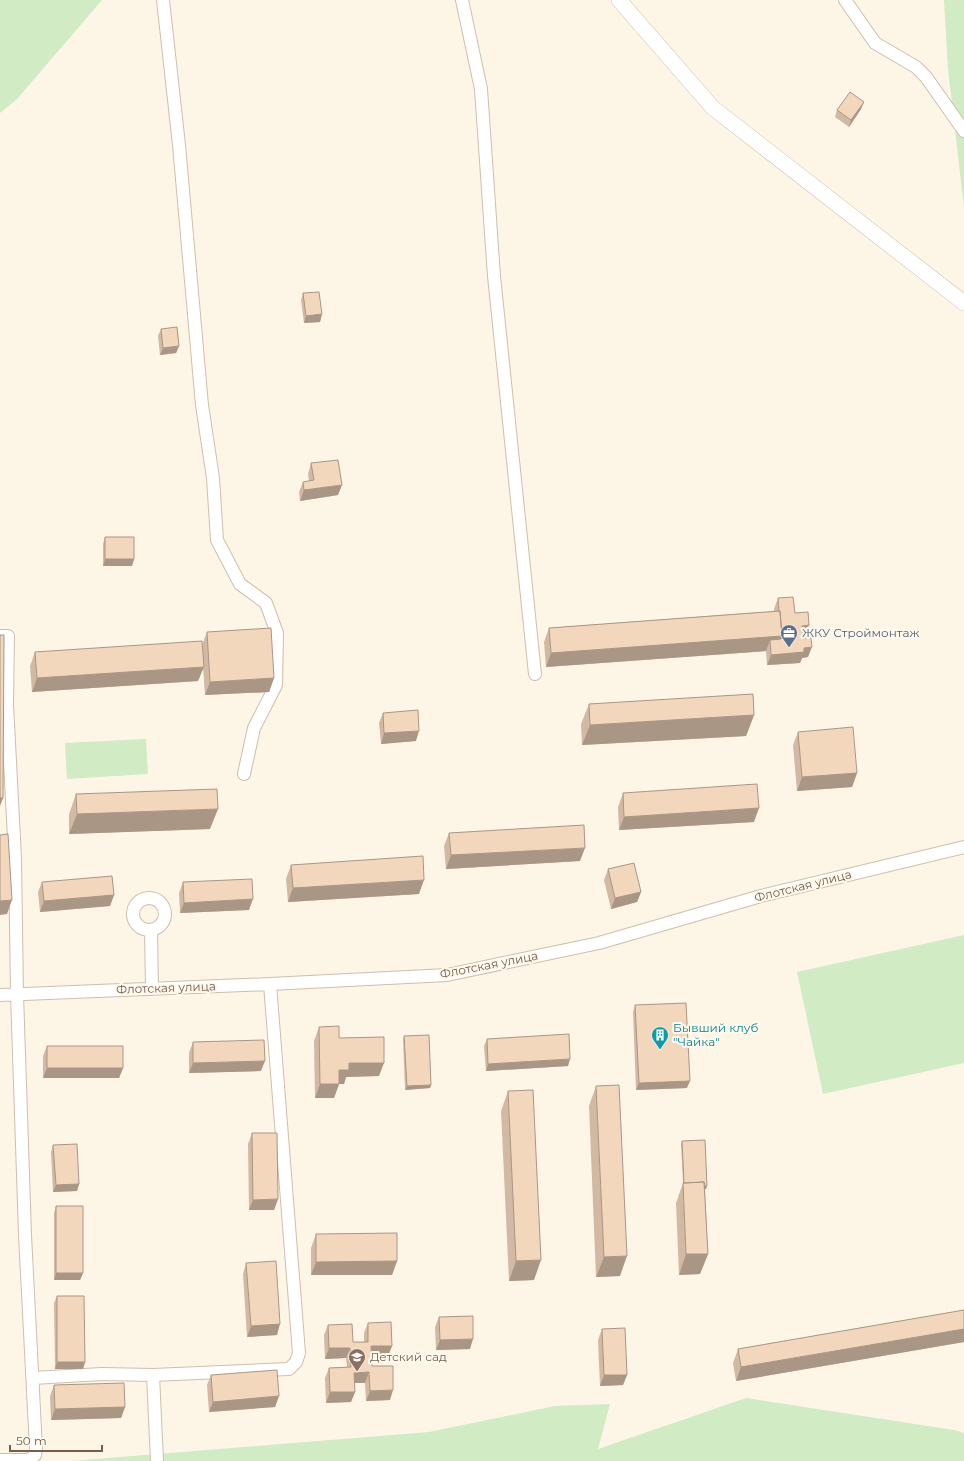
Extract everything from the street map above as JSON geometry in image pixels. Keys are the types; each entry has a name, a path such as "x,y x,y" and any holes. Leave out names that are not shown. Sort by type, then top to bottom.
{"street":[{"path":"163,0 179,145 202,405 213,478 217,540 240,584 266,603 277,633 276,685 254,728 244,774"},
{"path":"462,0 481,89 494,276 535,674"},
{"path":"619,0 713,108 963,300"},
{"path":"845,0 875,43 916,67 926,77 964,130"},
{"path":"0,636 8,636 7,704 15,858 17,994 25,1234 36,1448 35,1455 29,1460 0,1460"},
{"name":"Флотская улица","path":"0,995 446,975 599,943 761,896 964,847"},
{"path":"151,930 152,989"},
{"path":"33,1378 102,1374 153,1375 289,1369 296,1362 299,1353 270,984"},
{"path":"153,1375 157,1461"}],"green space":[{"path":"0,0 102,0 17,99 0,113"},
{"path":"944,0 964,0 964,208 948,69"},
{"path":"146,739 148,774 67,779 65,743"},
{"path":"964,935 964,1063 823,1094 797,972"},
{"path":"746,1398 954,1430 964,1433 964,1461 71,1461 429,1432 555,1406 610,1404 598,1449"}],"building":[{"path":"850,92 864,102 851,120 837,110"},
{"path":"319,292 322,314 306,316 303,293"},
{"path":"177,327 179,346 163,348 161,329"},
{"path":"338,460 342,485 304,490 303,482 314,480 311,463"},
{"path":"105,537 134,537 134,559 105,559"},
{"path":"793,597 795,613 808,612 809,625 802,626 803,638 811,638 812,647 804,648 804,652 771,655 770,640 781,639 782,636 778,598"},
{"path":"780,611 782,636 551,653 549,628"},
{"path":"271,628 274,678 210,682 207,632"},
{"path":"0,635 4,635 3,798 0,798"},
{"path":"202,641 204,667 37,678 35,652"},
{"path":"753,694 754,715 590,725 589,704"},
{"path":"418,710 419,731 384,733 383,713"},
{"path":"853,727 857,773 802,777 798,732"},
{"path":"757,784 759,808 624,817 623,793"},
{"path":"217,789 218,809 77,814 76,794"},
{"path":"584,825 585,848 451,855 449,833"},
{"path":"8,834 12,900 0,901 0,835"},
{"path":"423,856 424,880 293,888 291,865"},
{"path":"634,863 641,892 615,898 608,869"},
{"path":"112,876 114,895 44,901 42,882"},
{"path":"252,879 253,899 184,903 183,882"},
{"name":"Бывший клуб \"Чайка\"","path":"686,1003 690,1081 639,1083 635,1005"},
{"path":"339,1026 339,1038 384,1037 384,1063 349,1063 349,1070 339,1070 339,1084 320,1084 319,1027"},
{"path":"569,1034 570,1059 488,1064 487,1039"},
{"path":"429,1035 431,1085 407,1086 404,1036"},
{"path":"264,1040 265,1061 193,1063 193,1042"},
{"path":"47,1046 123,1046 123,1068 47,1068"},
{"path":"619,1085 627,1256 604,1257 596,1086"},
{"path":"533,1090 541,1260 516,1261 508,1091"},
{"path":"252,1133 277,1133 278,1199 253,1200"},
{"path":"705,1140 707,1186 705,1186 704,1182 684,1183 682,1141"},
{"path":"77,1144 79,1184 56,1185 53,1145"},
{"path":"704,1182 708,1254 686,1254 683,1183"},
{"path":"56,1206 83,1206 83,1273 56,1273"},
{"path":"397,1233 397,1261 316,1262 316,1234"},
{"path":"276,1261 280,1324 251,1326 246,1263"},
{"path":"57,1296 84,1296 85,1362 57,1362"},
{"path":"964,1310 964,1329 741,1367 738,1349"},
{"path":"473,1316 473,1339 440,1340 439,1317"},
{"path":"391,1322 392,1346 371,1346 372,1366 393,1366 393,1390 370,1391 369,1372 354,1373 355,1392 330,1392 329,1368 351,1367 350,1348 329,1348 328,1325 352,1324 353,1342 368,1342 368,1323"},
{"path":"625,1328 627,1375 604,1375 602,1329"},
{"path":"277,1370 279,1396 213,1402 211,1375"},
{"path":"124,1383 125,1407 55,1409 54,1385"}],"place":[{"name":"ЖКУ Строймонтаж","path":"789,648"},
{"name":"Бывший клуб \"Чайка\"","path":"660,1050"},
{"name":"Детский сад","path":"357,1372"}]}
